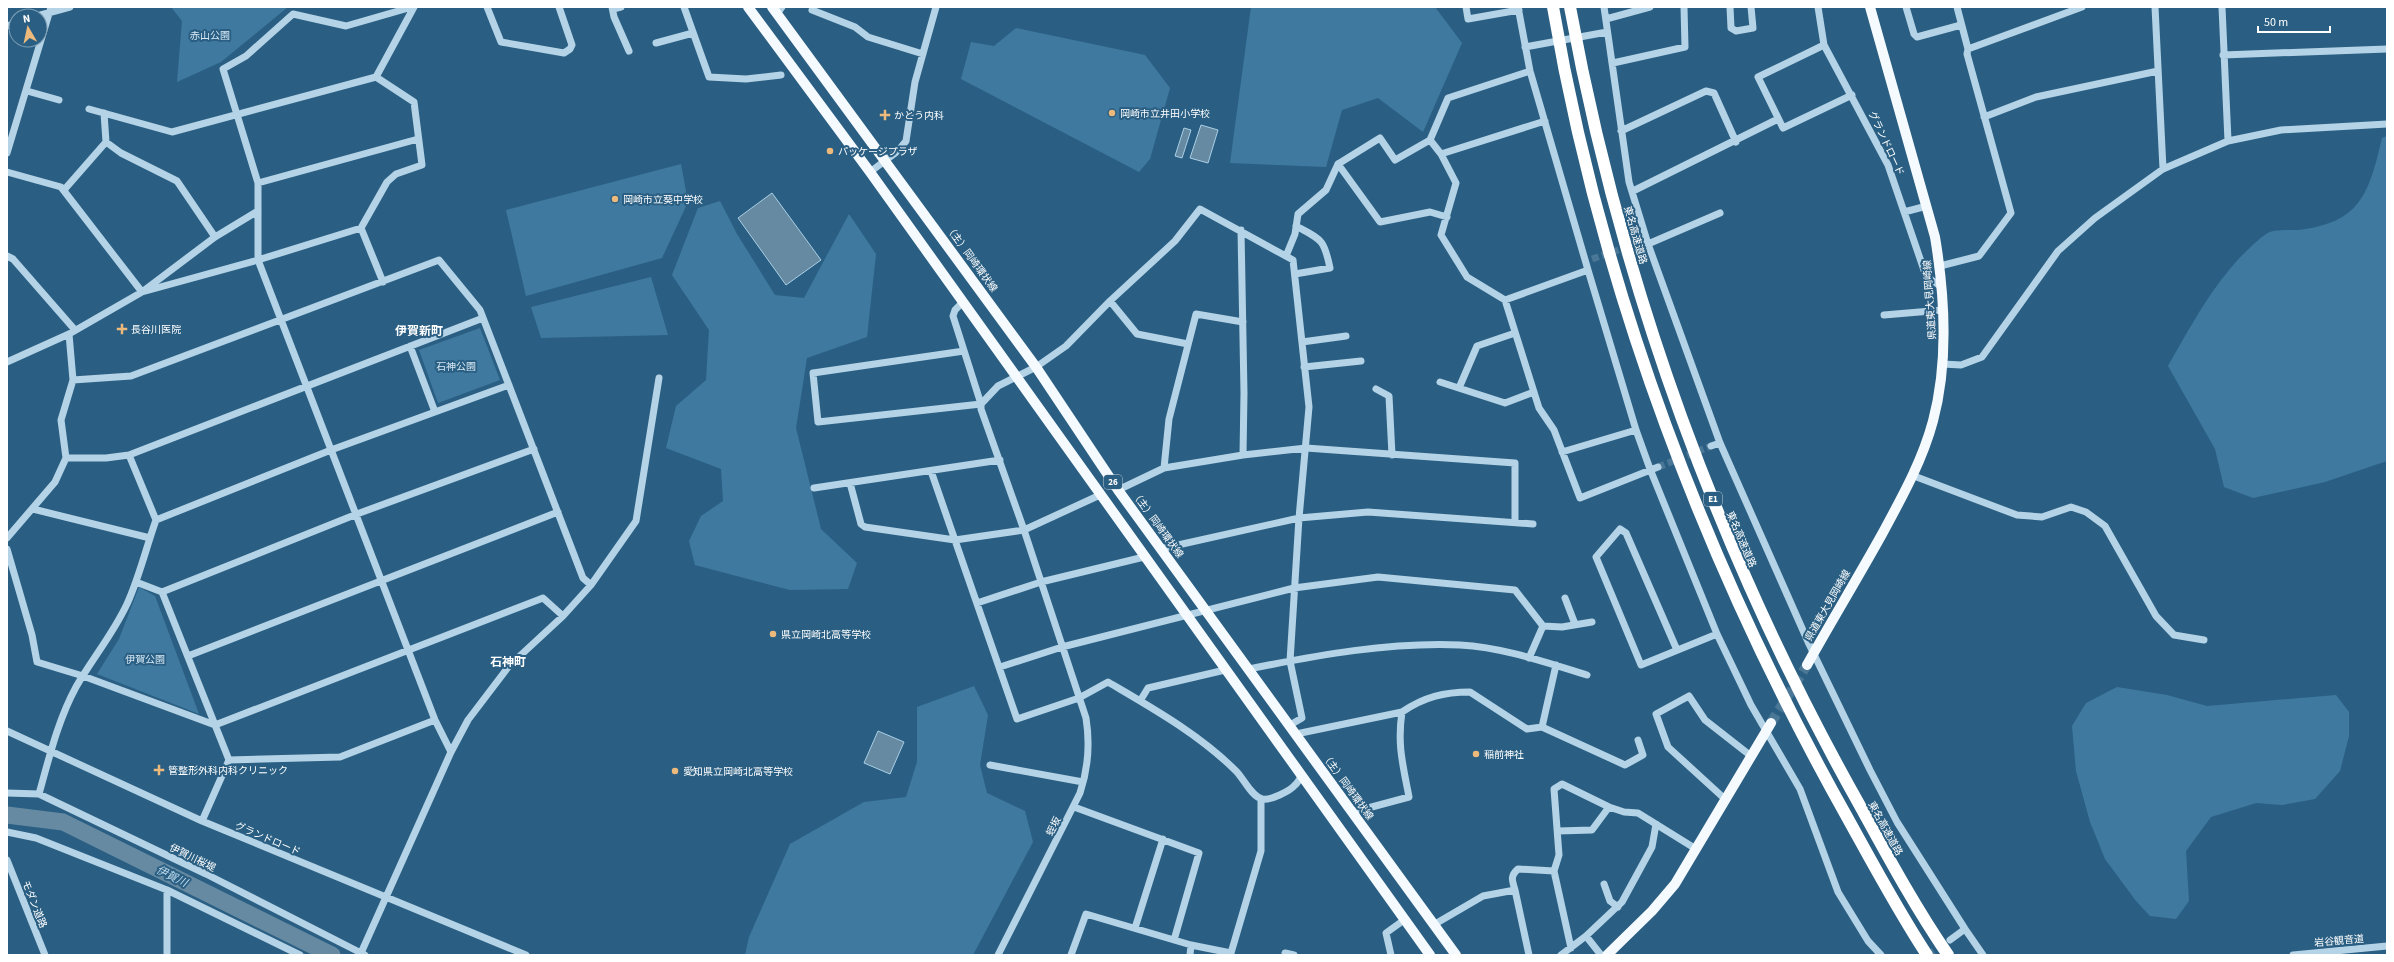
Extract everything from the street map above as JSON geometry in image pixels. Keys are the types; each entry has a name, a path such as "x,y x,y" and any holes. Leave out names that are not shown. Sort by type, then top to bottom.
{"highway":[{"name":"E1","path":"1553,7 1579,133 1629,315 1662,415 1698,508 1736,598 1803,736 1877,871 1927,955"},
{"name":"東名高速道路","path":"1570,7 1596,129 1620,224 1679,409 1714,502 1758,607 1836,764 1892,864 1948,955"}],"main road":[{"name":"26","path":"748,7 870,172 1430,955"},
{"name":"県道東大見岡崎線","path":"1807,665 1914,476 1933,420 1943,364 1943,310 1940,286 1940,266 1927,206 1870,7"},
{"name":"（主）岡崎環状線","path":"777,9 1036,366 1118,490 1160,549 1290,725 1456,955"},
{"path":"1607,955 1652,911 1675,884 1726,800 1768,726"}],"street":[{"path":"7,153 27,91 50,9 70,7"},
{"path":"89,109 172,132 237,116 376,77 413,7"},
{"path":"413,7 346,26 293,14 246,56 223,69 258,183 258,260 410,650 435,720 451,752"},
{"path":"487,7 501,42 564,53 570,49 572,45 559,7"},
{"path":"621,7 612,8 614,17 629,51"},
{"path":"684,7 709,77 746,79 782,75"},
{"path":"870,172 886,160 906,141 915,82 936,7"},
{"path":"1466,7 1468,19 1518,8 1530,71 1588,259 1588,270 1636,430 1650,469 1717,634 1751,705 1768,726 1800,789 1838,892 1868,941 1881,955"},
{"path":"1604,7 1613,63 1621,131 1633,191 1648,244 1720,443 1813,653 1870,770 1897,822 1983,955"},
{"path":"1606,19 1650,7"},
{"path":"1613,63 1685,48 1684,7"},
{"path":"1730,7 1731,28 1736,31 1753,28 1751,7"},
{"name":"グランドロード","path":"1818,7 1824,45 1852,95 1888,166 1926,276 1940,286"},
{"path":"1906,7 1914,34 1917,37 1961,25"},
{"path":"1940,266 1979,256 2011,213 1966,54 1968,49 1957,7"},
{"path":"1968,49 2062,11 2082,7"},
{"path":"2155,7 2163,169"},
{"path":"2222,7 2228,141"},
{"path":"812,10 855,26 868,37 923,54"},
{"path":"1525,47 1538,46 1607,32"},
{"path":"656,43 693,33"},
{"path":"1824,45 1758,77 1783,128 1852,95"},
{"path":"2223,55 2387,49"},
{"path":"1286,256 1296,226 1298,214 1326,190 1338,164 1380,138 1395,160 1430,140 1448,98 1530,71"},
{"path":"1984,117 2044,95 2158,72"},
{"path":"142,292 258,260 361,228 387,182 396,174 422,166 414,102 376,77"},
{"path":"27,91 59,100"},
{"path":"1621,131 1706,91 1714,93 1736,142"},
{"path":"64,190 106,142 104,113"},
{"path":"1633,191 1736,142 1778,119"},
{"path":"1441,154 1545,121"},
{"path":"1943,364 1961,365 1982,357 2058,251 2095,218 2163,169 2228,141 2281,130 2387,124"},
{"path":"258,183 418,139"},
{"path":"1430,140 1441,154 1456,183 1441,235 1467,277 1505,300 1539,408 1554,430 1580,498 1658,467"},
{"path":"106,142 121,153 177,181 215,237"},
{"path":"1338,164 1380,222 1430,212 1447,217"},
{"path":"7,172 64,190 142,292"},
{"path":"1904,212 1927,206"},
{"path":"964,351 813,374 818,422 981,404 998,386 1036,366 1066,346 1110,301 1175,242 1200,209 1241,230 1293,260 1309,408 1298,518 1290,661 1302,718 1290,725"},
{"path":"7,362 72,332 142,292 215,237 258,211"},
{"path":"1637,244 1648,244 1720,213"},
{"path":"1294,274 1330,268 1325,246 1318,238 1296,226"},
{"path":"361,228 383,282"},
{"path":"1241,230 1243,455"},
{"path":"7,256 13,259 72,332 73,380 61,420 66,458 55,482 7,538"},
{"path":"73,380 131,376 439,260 480,310 583,578 591,585"},
{"path":"1505,300 1588,270"},
{"path":"1110,301 1137,334 1188,344"},
{"name":"蛭坂","path":"963,302 955,310 953,316 981,404 981,409 1024,530 1086,718 1088,732 1083,782 1074,807 998,955"},
{"path":"1884,315 1943,310"},
{"path":"1164,468 1169,419 1196,314 1243,322"},
{"path":"66,458 106,458 129,455 483,318"},
{"path":"1459,388 1477,346 1515,333"},
{"path":"1302,342 1346,336"},
{"path":"410,346 435,412"},
{"path":"1304,367 1361,361"},
{"path":"363,954 451,752 468,720 509,666 563,616 591,585 636,521 659,378"},
{"path":"1440,382 1505,403 1534,392"},
{"path":"156,520 331,450 509,385"},
{"path":"1376,389 1389,396 1392,455"},
{"path":"1562,452 1636,430"},
{"path":"1711,446 1720,443"},
{"path":"1118,490 1164,468 1243,455 1306,448 1515,463 1515,522"},
{"path":"136,582 162,592 357,514 534,449"},
{"path":"39,794 51,750 68,705 83,676 106,643 127,604 136,582 156,520 129,455"},
{"path":"814,488 1000,460"},
{"path":"931,471 1017,719 1079,698 1108,682 1140,701 1214,752 1237,772 1250,789 1261,799 1268,800 1295,786 1302,775"},
{"path":"1914,476 2017,515 2042,517 2071,507 2086,512 2105,526 2160,621 2174,635 2204,640"},
{"path":"850,483 861,524 865,527 955,540 1024,530 1100,495"},
{"path":"33,509 150,538"},
{"path":"188,656 558,512"},
{"path":"1160,549 1298,518 1368,512 1533,524"},
{"path":"1677,650 1626,533 1620,530 1596,557 1640,664 1677,650 1717,634"},
{"path":"7,549 32,635 38,662 83,676 215,725 543,598 563,616"},
{"path":"977,603 1041,582 1144,557"},
{"path":"1000,668 1062,647 1205,609 1294,588 1378,577 1515,590 1543,626 1562,628 1575,624 1592,622"},
{"path":"162,592 229,760 202,821"},
{"path":"1565,598 1575,624"},
{"path":"1529,658 1543,626"},
{"path":"1249,669 1384,646 1461,645 1529,658 1587,675"},
{"path":"1542,727 1556,665"},
{"path":"1140,701 1148,688 1225,670"},
{"path":"1296,734 1402,712 1415,703 1443,693 1470,692 1527,729 1542,727 1625,765 1643,755 1638,740"},
{"path":"1726,800 1668,747 1656,714 1689,696 1705,720 1751,756"},
{"path":"1353,812 1409,797 1398,734 1402,712"},
{"path":"229,760 340,757 435,720"},
{"name":"グランドロード","path":"7,730 202,821 386,899 526,955"},
{"path":"990,765 1083,782"},
{"path":"1571,948 1554,871 1559,855 1554,789 1562,784 1609,807 1624,812 1638,813 1696,849"},
{"name":"伊賀川桜堤","path":"7,794 39,794 206,874 363,954"},
{"path":"1071,955 1086,914 1191,945 1231,953 1261,850 1261,799"},
{"path":"1074,807 1199,853 1174,940"},
{"path":"1558,831 1592,830 1609,807"},
{"path":"1561,955 1586,936 1618,908 1629,891 1652,847 1656,824"},
{"path":"7,832 36,838 166,890 300,955"},
{"path":"1136,928 1163,839"},
{"name":"モダン道路","path":"7,860 45,955"},
{"path":"1529,955 1511,878 1518,869 1554,871"},
{"path":"1604,884 1610,901 1618,908"},
{"path":"166,890 167,955"},
{"path":"1435,924 1483,896 1515,890"},
{"path":"1391,955 1386,933 1404,920"},
{"path":"1950,940 1965,929"},
{"path":"1586,936 1601,955"},
{"path":"1190,955 1191,945"},
{"name":"岩谷観音道","path":"2293,955 2387,946"},
{"path":"1285,953 1294,955"}],"green space":[{"name":"赤山公園","path":"171,7 288,7 221,62 177,82 182,21"},
{"path":"1251,7 1435,7 1462,43 1423,132 1378,98 1342,110 1326,167 1230,163"},
{"path":"1016,28 1145,55 1170,88 1150,159 1139,172 961,79 971,42 994,46"},
{"path":"2387,136 2387,461 2325,482 2253,498 2224,487 2215,449 2168,366 2199,312 2223,278 2250,247 2272,231 2298,230 2319,226 2336,220 2349,212 2359,202 2372,175 2382,138"},
{"path":"681,164 688,202 662,258 526,296 506,210"},
{"path":"720,201 737,234 775,295 804,298 849,214 876,254 867,337 807,358 796,428 821,529 857,563 848,589 790,590 695,565 689,541 701,516 723,501 721,469 666,448 676,406 706,380 709,330 672,275 698,208"},
{"path":"651,277 668,335 541,338 531,307"},
{"name":"石神公園","path":"480,328 500,380 438,403 419,350"},
{"name":"伊賀公園","path":"139,587 155,596 199,714 97,674 119,639"},
{"path":"974,686 988,715 980,765 987,793 1025,811 1033,842 973,955 745,955 749,937 790,844 864,802 906,797 917,762 917,707"},
{"path":"2117,687 2167,695 2207,706 2336,695 2349,712 2349,736 2340,771 2315,799 2282,805 2256,803 2211,817 2186,851 2189,901 2176,919 2150,916 2136,901 2105,859 2090,822 2076,771 2072,726 2086,703"}],"shaded area":[{"path":"1201,125 1218,130 1208,163 1190,158"},
{"path":"1184,128 1191,130 1182,158 1175,156"},
{"path":"772,193 821,260 786,285 738,218"},
{"path":"878,731 904,742 890,774 864,763"}],"waterway":[{"name":"伊賀川","path":"7,815 63,822 332,955"}],"tunnel":[{"path":"1592,259 1630,246"},
{"path":"1658,467 1711,446"},
{"path":"1771,723 1807,665"},
{"path":"1928,955 1944,944"}],"place":[{"name":"岡崎市立井田小学校","path":"1112,113"},
{"name":"かとう内科","path":"885,115"},
{"name":"パッケージプラザ","path":"830,151"},
{"name":"岡崎市立葵中学校","path":"615,199"},
{"name":"長谷川医院","path":"122,329"},
{"name":"県立岡崎北高等学校","path":"773,634"},
{"name":"稲前神社","path":"1476,754"},
{"name":"管整形外科内科クリニック","path":"159,770"},
{"name":"愛知県立岡崎北高等学校","path":"675,771"}],"district":[{"name":"伊賀新町","path":"419,331"},
{"name":"石神町","path":"508,662"}]}
